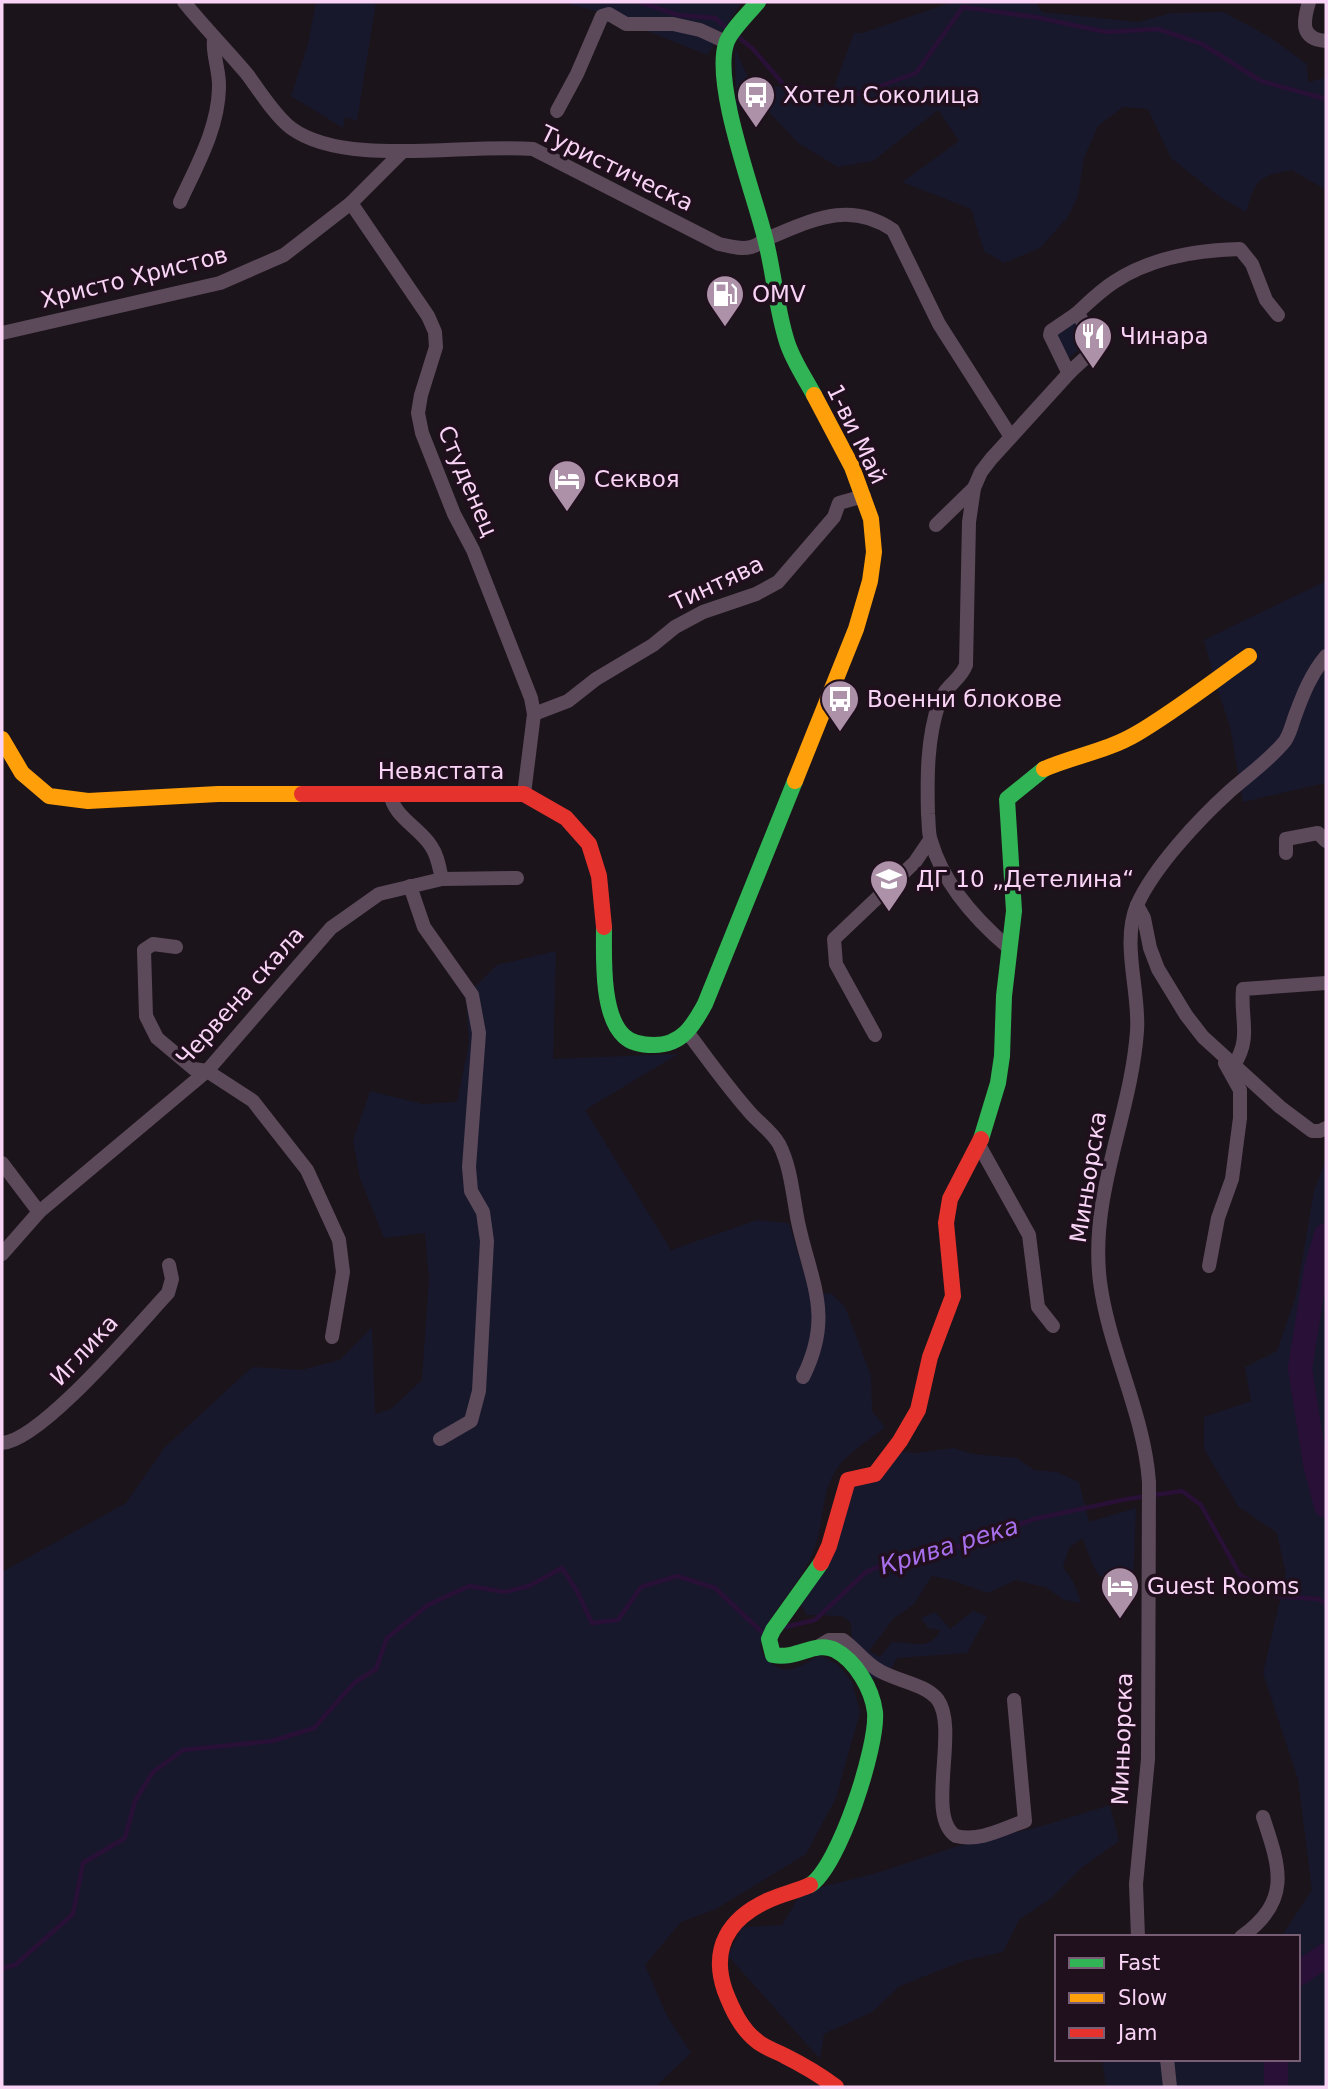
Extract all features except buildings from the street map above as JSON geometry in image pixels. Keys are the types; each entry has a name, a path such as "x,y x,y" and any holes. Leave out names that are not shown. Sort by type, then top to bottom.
{"street":[{"name":"Туристическа","path":"184,2 289,127 313,140 402,152 500,147 533,149 719,244 735,247 751,247 836,215 869,216 893,230 939,324 1011,436"},
{"path":"556,111 576,74 599,19 605,14 625,24 658,23 731,36 758,2"},
{"path":"1309,2 1306,32 1319,40"},
{"name":"1-ви Май","path":"688,1033 705,1004 860,617 870,581 874,552 871,519 864,496 852,467 788,345 776,302 766,240 740,152 725,84 723,62 731,36"},
{"path":"180,202 210,137 218,101 214,38"},
{"name":"Христо Христов","path":"2,333 220,283 285,256 351,203 402,152"},
{"name":"Студенец","path":"351,203 428,316 435,332 436,347 418,414 422,433 454,514 473,550 531,698 534,714 524,794"},
{"path":"1071,371 1067,370 1050,335 1051,331 1114,282 1150,263 1180,256 1240,249 1252,264 1266,300 1278,315"},
{"path":"1009,948 971,911 948,877 930,840 928,779 933,721 949,684 962,675 966,665 969,522 974,488 981,472 1011,436 1071,371 1094,352 1096,348 1076,314"},
{"path":"936,525 974,488"},
{"name":"Тинтява","path":"534,714 568,701 596,680 653,645 675,627 704,612 756,594 778,582 834,517 839,503 864,496"},
{"path":"837,2087 808,2068 758,2042 741,2025 732,2010 720,1967 719,1952 734,1927 754,1908 779,1895 810,1885 818,1879 839,1843 859,1790 876,1715 863,1679 834,1649 818,1647 789,1658 781,1658 773,1655 769,1639 817,1571 829,1546 848,1480 875,1474 900,1441 918,1410 930,1357 953,1296 946,1223 950,1199 979,1145 998,1083 1004,1030 1014,911 1007,799 1039,771 1067,759 1102,750 1136,733 1249,656"},
{"name":"Миньорска","path":"1138,1935 1136,1884 1148,1759 1149,1482 1143,1436 1107,1315 1098,1255 1098,1230 1115,1135 1131,1073 1137,1030 1132,920 1148,884 1190,831 1286,739 1314,670 1326,656"},
{"name":"Невястата","path":"2,739 22,773 49,796 88,802 218,794 524,794 557,809 580,830 594,855 602,888 606,980 612,1014 622,1034 634,1043 664,1045 677,1042 688,1033"},
{"path":"390,793 392,803 399,814 430,844 437,857 442,878"},
{"path":"1286,853 1286,839 1318,833 1326,841"},
{"path":"875,1035 836,964 834,939 915,862 930,840"},
{"name":"Червена скала","path":"2,1254 39,1212 207,1072 331,929 379,894 442,878 517,878"},
{"path":"410,886 424,927 472,995 479,1033 469,1167 471,1191 483,1212 487,1241 479,1391 471,1421 440,1439"},
{"path":"1137,905 1144,918 1150,948 1158,969 1203,1037 1280,1107 1312,1130 1320,1131 1326,1128"},
{"path":"176,947 153,944 144,950 146,1016 157,1038 194,1069 207,1072 253,1101 307,1170 339,1240 343,1272 332,1337"},
{"path":"1234,1065 1245,1042 1243,989 1326,983"},
{"path":"688,1033 749,1112 769,1128 786,1161 800,1231 818,1298 818,1324 813,1357 803,1377"},
{"path":"1209,1266 1218,1217 1232,1179 1241,1103 1237,1083 1220,1052"},
{"path":"979,1145 1029,1235 1038,1307 1053,1326"},
{"path":"2,1163 39,1212"},
{"name":"Иглика","path":"2,1443 15,1440 71,1397 168,1293 172,1279 169,1265"},
{"path":"818,1647 829,1640 842,1640 881,1672 925,1691 938,1701 945,1719 943,1801 948,1827 956,1836 976,1837 1025,1821 1014,1700"},
{"path":"1244,1935 1264,1919 1275,1895 1278,1879 1277,1859 1263,1817"},
{"path":"1167,2061 1170,2087"}],"shaded area":[{"path":"316,2 376,2 357,121 345,117 343,128 291,96 308,44"},
{"path":"561,2 742,2 707,55 600,12"},
{"path":"952,2 1036,2 1042,12 1138,22 1171,13 1223,12 1268,36 1307,64 1308,82 1326,78 1326,190 1292,170 1272,174 1256,186 1246,212 1220,197 1171,158 1148,109 1123,107 1098,126 1084,158 1078,196 1068,217 1040,248 1004,263 984,251 971,209 902,182 959,141 938,110 873,161 838,167 798,143 769,112 736,108 735,48 753,89 771,86 833,90 854,33 863,33"},
{"path":"1075,318 1088,343 1067,359 1054,332"},
{"path":"1326,581 1326,827 1325,783 1243,802 1230,726 1204,640"},
{"path":"556,951 553,1059 678,1054 585,1110 671,1250 757,1220 789,1223 811,1296 831,1293 845,1307 871,1376 872,1411 885,1427 852,1452 836,1470 825,1498 812,1554 802,1574 768,1624 761,1642 766,1658 775,1666 792,1669 819,1655 837,1664 852,1682 860,1712 836,1798 806,1854 716,1909 681,1922 645,1965 667,2016 691,2053 655,2087 2,2087 2,1572 126,1503 164,1448 252,1367 301,1370 340,1360 372,1327 375,1414 391,1409 422,1380 429,1279 425,1233 384,1238 360,1178 353,1141 370,1091 423,1104 457,1102 469,1043 466,996 497,965"},
{"path":"1326,1160 1326,2087 1106,2087 1102,2061 1300,2061 1300,1935 1282,1935 1312,1890 1298,1779 1263,1673 1286,1575 1277,1533 1238,1506 1204,1449 1204,1417 1251,1401 1245,1367 1277,1351 1296,1296 1314,1191"},
{"path":"954,1448 973,1454 1017,1458 1034,1470 1057,1472 1079,1482 1089,1522 1136,1508 1133,1584 1120,1585 1103,1579 1093,1565 1082,1538 1069,1548 1063,1567 1073,1581 1081,1603 1064,1600 1047,1588 1016,1580 988,1593 932,1576 914,1604 893,1619 869,1651 880,1657 892,1642 925,1644 941,1630 928,1628 921,1618 935,1612 950,1629 973,1611 987,1616 967,1653 897,1658 886,1679 867,1678 852,1637 851,1623 842,1616 807,1615 798,1600 842,1498 872,1468 901,1452 917,1453"},
{"path":"1110,1805 1119,1841 1080,1869 1050,1899 1019,1920 1003,1952 963,1961 900,1986 872,2012 824,2034 820,2059 728,1956 742,1927 782,1925 802,1892 877,1873 958,1846 1042,1826"}],"waterway":[{"path":"640,2 678,15 715,18 730,31"},
{"path":"737,36 753,49 784,85 853,96 916,73 963,7 1035,17 1106,32 1158,29 1202,44 1261,81 1326,99"},
{"path":"1326,1235 1316,1269 1300,1368 1315,1464 1326,1506"},
{"name":"Крива река","path":"785,1627 815,1620 866,1572 900,1558 948,1550 1034,1519 1127,1499 1182,1491 1201,1505 1240,1575 1276,1596 1319,1599 1326,1604"},
{"name":"Крива река","path":"2,1968 15,1965 73,1914 83,1863 125,1838 135,1801 153,1772 183,1750 272,1741 314,1728 354,1683 376,1669 387,1638 428,1605 469,1586 505,1592 529,1586 562,1568 577,1591 592,1623 618,1620 641,1587 677,1576 715,1588 764,1634"},
{"path":"1300,1973 1326,1955"},
{"path":"1276,2061 1276,2087"}],"traffic: fast":[{"path":"758,2 735,28 726,44 723,63 725,86 736,140 768,251 783,329 792,356 814,395"},
{"path":"981,1139 998,1083 1002,1056 1004,996 1014,911 1007,799 1044,769"},
{"path":"604,927 605,985 611,1014 624,1036 634,1042 654,1045 672,1042 686,1033 705,1004 795,781"},
{"path":"810,1885 833,1855 844,1831 870,1751 875,1712 862,1676 850,1661 835,1650 820,1647 790,1655 773,1655 769,1639 773,1630 821,1563"}],"traffic: slow":[{"path":"795,781 856,629 870,581 874,552 871,519 852,467 814,395"},
{"path":"1044,769 1114,745 1136,734 1249,656"},
{"path":"2,739 22,773 49,796 88,801 218,794 302,794"}],"traffic: jam":[{"path":"302,794 524,794 566,818 589,844 599,876 604,927"},
{"path":"821,1563 829,1546 848,1480 875,1474 900,1441 918,1410 930,1357 953,1296 946,1223 950,1199 981,1139"},
{"path":"810,1885 755,1907 734,1925 722,1948 721,1975 734,2012 751,2036 763,2046 805,2067 836,2087"}],"place":[{"name":"Хотел Соколица","path":"756,129"},
{"name":"OMV","path":"725,328"},
{"name":"Чинара","path":"1093,370"},
{"name":"Секвоя","path":"567,513"},
{"name":"Военни блокове","path":"840,733"},
{"name":"ДГ 10 „Детелина“","path":"889,913"},
{"name":"Guest Rooms","path":"1120,1620"}]}
